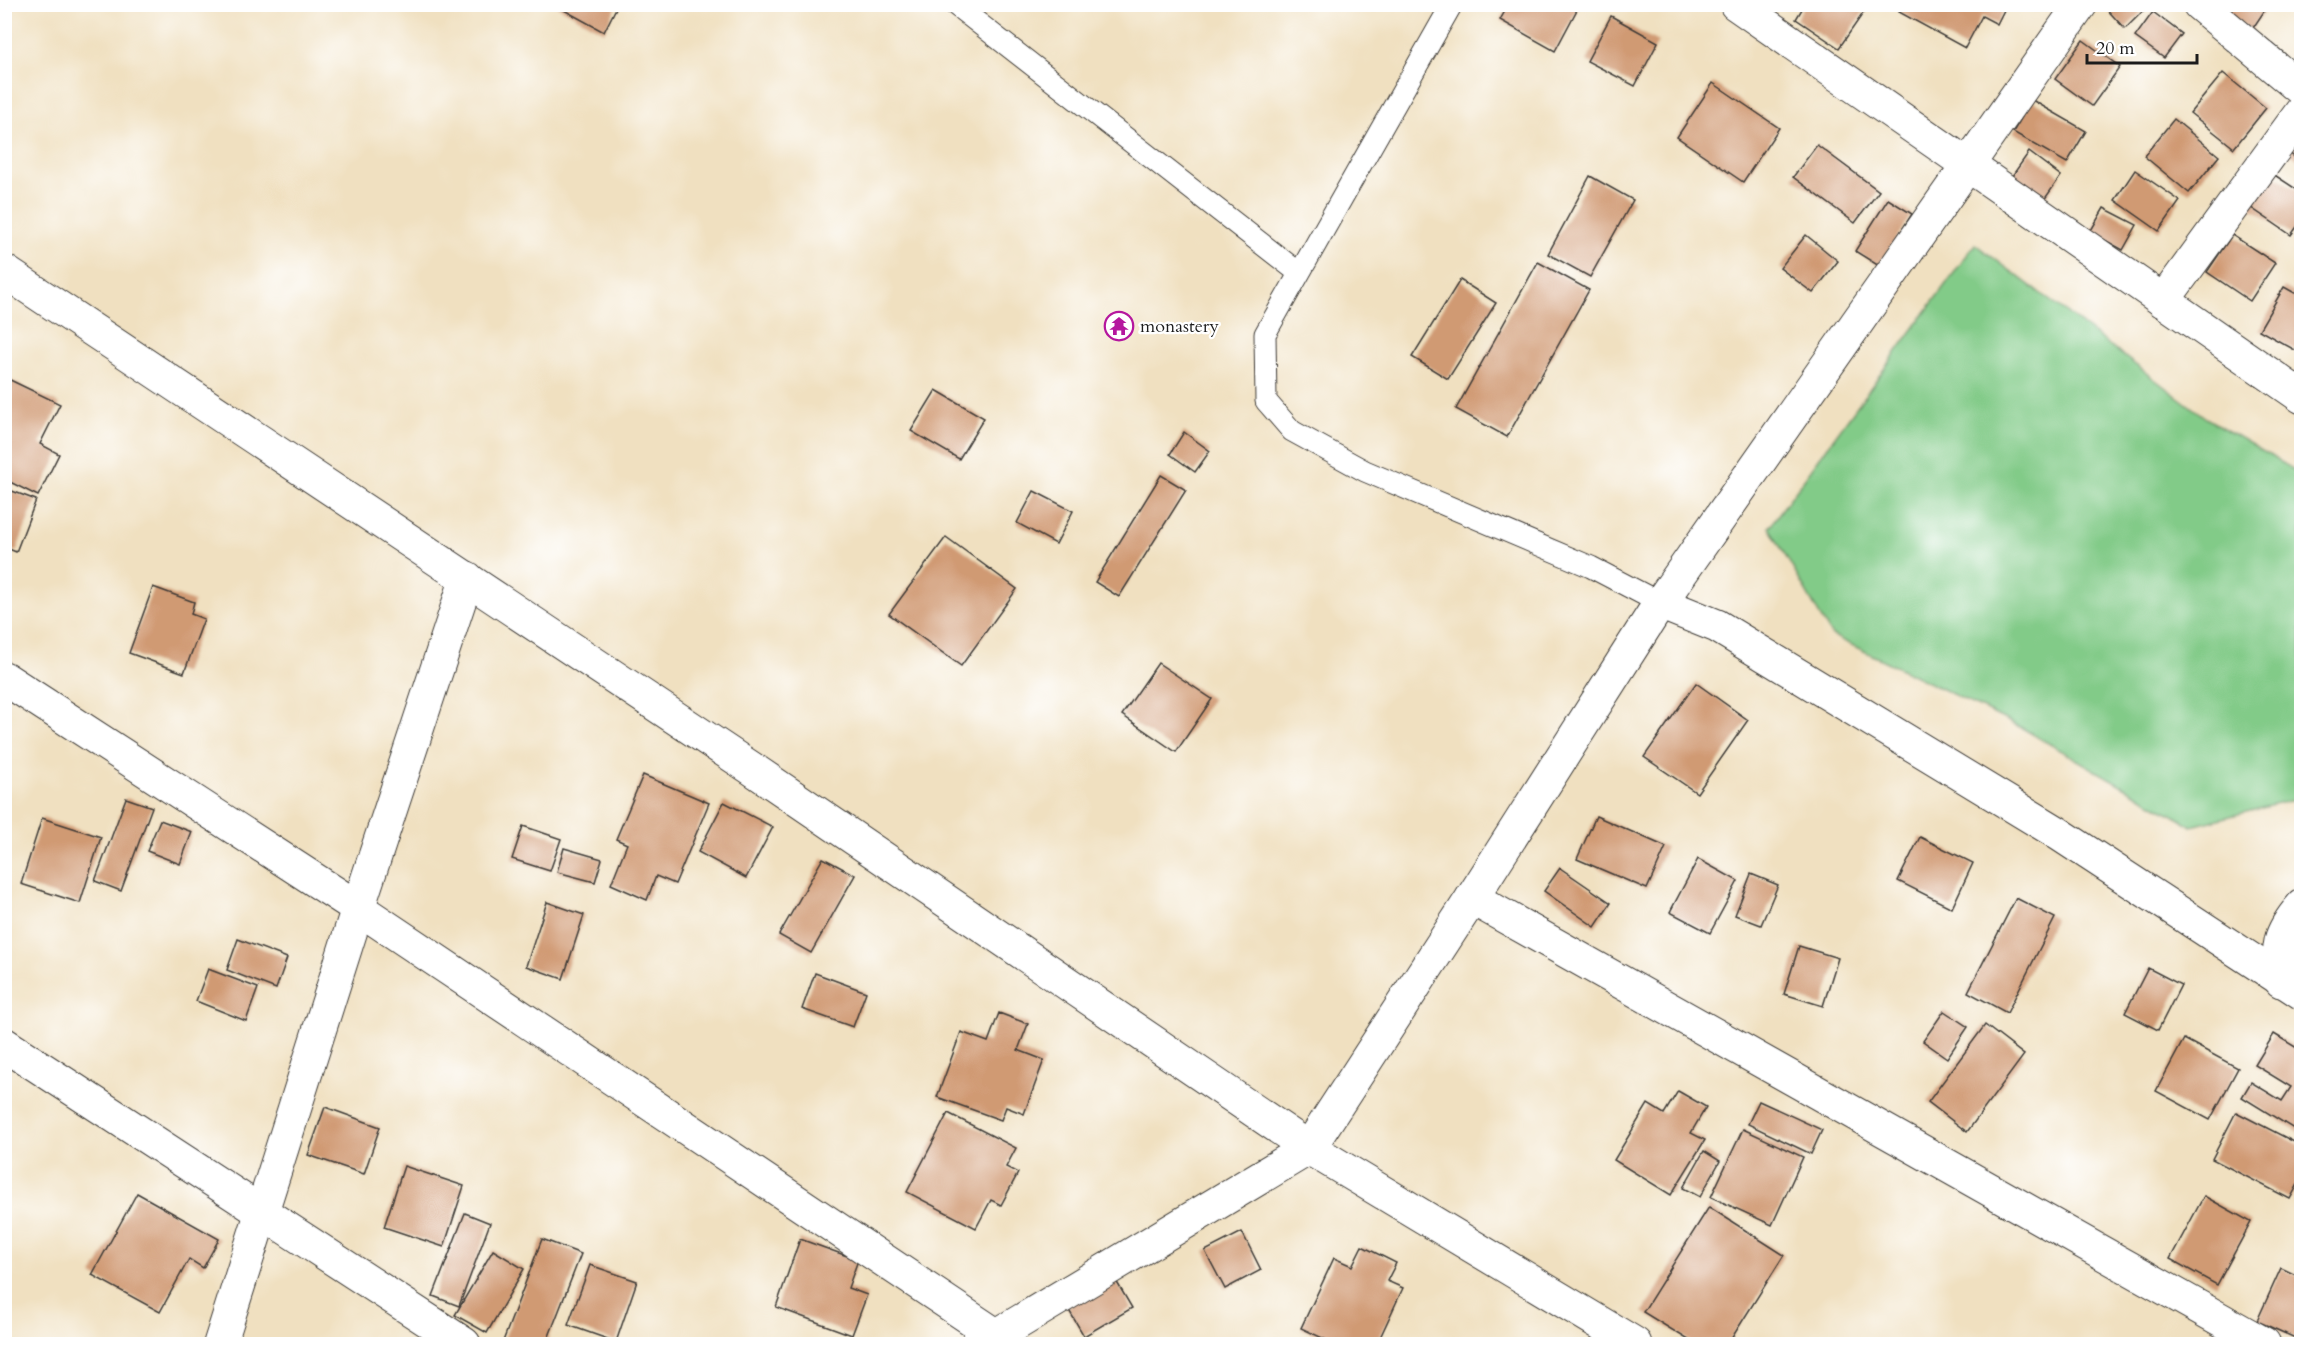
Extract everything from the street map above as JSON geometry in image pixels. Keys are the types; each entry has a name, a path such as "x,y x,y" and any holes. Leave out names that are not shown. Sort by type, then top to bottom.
{"street":[{"path":"1736,4 2301,396"},
{"path":"4,678 358,908 994,1342 1309,1148 1660,603 1969,166 2080,4"},
{"path":"2199,4 2301,90"},
{"path":"2163,301 2301,111"},
{"path":"4,271 751,768 1309,1148 1635,1344"},
{"path":"220,1344 358,908 467,578"},
{"path":"1660,603 1717,626 2023,812 2291,987"},
{"path":"1472,898 2264,1344"},
{"path":"2291,987 2278,948 2288,922 2301,906"},
{"path":"4,1044 464,1344"}],"lane":[{"path":"954,4 1299,273"},
{"path":"1452,4 1265,334 1266,401 1292,431 1365,471 1591,567 1660,603"}],"green space":[{"path":"1975,244 2206,418 2301,474 2301,798 2192,826 2022,728 1831,635 1769,527"}],"building":[{"path":"553,4 618,4 604,32"},
{"path":"1509,4 1580,4 1555,51 1500,20"},
{"path":"1805,4 1853,4 1864,12 1839,48 1796,19"},
{"path":"1903,4 2007,4 1997,24 1982,16 1965,48 1899,12"},
{"path":"2102,4 2144,4 2147,7 2125,29"},
{"path":"2213,4 2269,4 2251,31"},
{"path":"2153,12 2182,34 2164,58 2135,37"},
{"path":"1611,16 1658,42 1635,86 1587,61"},
{"path":"2083,40 2120,67 2092,106 2055,79"},
{"path":"2223,73 2266,108 2234,148 2190,113"},
{"path":"1713,83 1779,128 1743,182 1677,137"},
{"path":"2032,100 2086,131 2067,163 2013,132"},
{"path":"2174,119 2219,156 2189,193 2144,156"},
{"path":"2302,135 2302,162 2289,153"},
{"path":"1817,145 1879,191 1855,223 1793,177"},
{"path":"2029,152 2061,176 2044,200 2012,176"},
{"path":"2135,170 2180,201 2159,231 2115,200"},
{"path":"2270,172 2302,193 2302,220 2291,235 2247,205"},
{"path":"1590,176 1633,200 1590,277 1548,254"},
{"path":"1888,199 1912,214 1879,266 1855,251"},
{"path":"2104,208 2137,225 2123,250 2090,232"},
{"path":"1806,235 1838,261 1813,293 1780,268"},
{"path":"2232,235 2275,263 2250,301 2207,272"},
{"path":"1538,262 1589,290 1507,437 1456,409"},
{"path":"1460,280 1496,303 1448,379 1412,357"},
{"path":"2284,287 2302,297 2302,354 2259,330"},
{"path":"4,377 60,404 40,444 59,454 38,496 4,479"},
{"path":"936,390 984,418 959,459 911,431"},
{"path":"1184,432 1210,451 1195,472 1170,454"},
{"path":"1161,475 1186,490 1119,597 1095,582"},
{"path":"4,488 36,500 16,552 4,547"},
{"path":"1034,491 1073,511 1056,544 1017,523"},
{"path":"946,537 1017,589 961,666 889,614"},
{"path":"153,587 194,602 191,614 204,619 184,673 129,653"},
{"path":"1158,663 1212,699 1176,752 1122,715"},
{"path":"1696,683 1748,720 1697,793 1644,757"},
{"path":"643,775 709,803 675,884 656,876 647,900 611,884 627,844 616,839"},
{"path":"126,798 152,807 121,891 95,881"},
{"path":"724,802 773,827 746,878 698,852"},
{"path":"1596,816 1666,847 1647,889 1577,859"},
{"path":"42,818 101,837 80,903 21,884"},
{"path":"160,820 192,832 180,864 147,851"},
{"path":"523,826 561,839 550,871 512,859"},
{"path":"1920,837 1973,863 1952,908 1898,881"},
{"path":"564,848 602,859 595,882 557,872"},
{"path":"823,858 855,875 811,953 779,935"},
{"path":"1698,859 1738,881 1710,933 1670,912"},
{"path":"1560,868 1611,903 1595,927 1544,891"},
{"path":"1751,874 1778,885 1761,925 1735,915"},
{"path":"2016,898 2055,918 2007,1013 1968,992"},
{"path":"547,902 584,915 563,979 526,966"},
{"path":"238,939 287,958 276,989 227,970"},
{"path":"1799,946 1838,958 1823,1006 1784,994"},
{"path":"2148,968 2181,985 2158,1030 2125,1013"},
{"path":"208,969 258,988 246,1021 196,1001"},
{"path":"815,973 866,992 853,1027 802,1009"},
{"path":"1944,1011 1968,1027 1947,1058 1923,1041"},
{"path":"999,1013 1028,1024 1018,1050 1044,1060 1024,1114 1006,1107 1001,1120 937,1097 961,1032 988,1042"},
{"path":"1985,1025 2024,1055 1967,1132 1928,1102"},
{"path":"2274,1034 2302,1051 2302,1134 2242,1097 2251,1082 2282,1101 2291,1087 2255,1065"},
{"path":"2184,1039 2238,1068 2210,1120 2156,1091"},
{"path":"1678,1091 1706,1107 1691,1133 1705,1140 1671,1195 1614,1160 1648,1104 1664,1114"},
{"path":"1759,1101 1822,1130 1811,1154 1748,1124"},
{"path":"325,1107 380,1127 364,1174 308,1155"},
{"path":"2236,1112 2302,1146 2302,1177 2290,1199 2212,1159"},
{"path":"948,1113 1016,1148 1006,1167 1018,1173 1001,1205 991,1200 976,1228 907,1192"},
{"path":"1743,1129 1803,1157 1772,1225 1711,1197"},
{"path":"1704,1151 1720,1161 1700,1197 1683,1188"},
{"path":"404,1166 464,1186 444,1247 384,1227"},
{"path":"137,1193 219,1239 203,1268 189,1259 160,1312 92,1275"},
{"path":"2204,1196 2251,1222 2217,1285 2170,1259"},
{"path":"1709,1207 1784,1255 1728,1344 1695,1344 1643,1312"},
{"path":"465,1213 490,1223 459,1306 433,1296"},
{"path":"1242,1232 1261,1270 1225,1289 1205,1251"},
{"path":"542,1239 581,1254 546,1344 502,1344"},
{"path":"800,1239 858,1260 848,1288 867,1295 852,1335 776,1307"},
{"path":"1362,1246 1396,1263 1387,1281 1403,1288 1377,1344 1335,1344 1301,1328 1334,1258 1352,1266"},
{"path":"493,1250 524,1269 487,1333 455,1315"},
{"path":"590,1265 637,1281 616,1342 568,1325"},
{"path":"2281,1268 2302,1278 2302,1341 2257,1321"},
{"path":"1115,1279 1132,1308 1084,1336 1067,1307"}],"place":[{"name":"monastery","path":"1119,326"}]}
